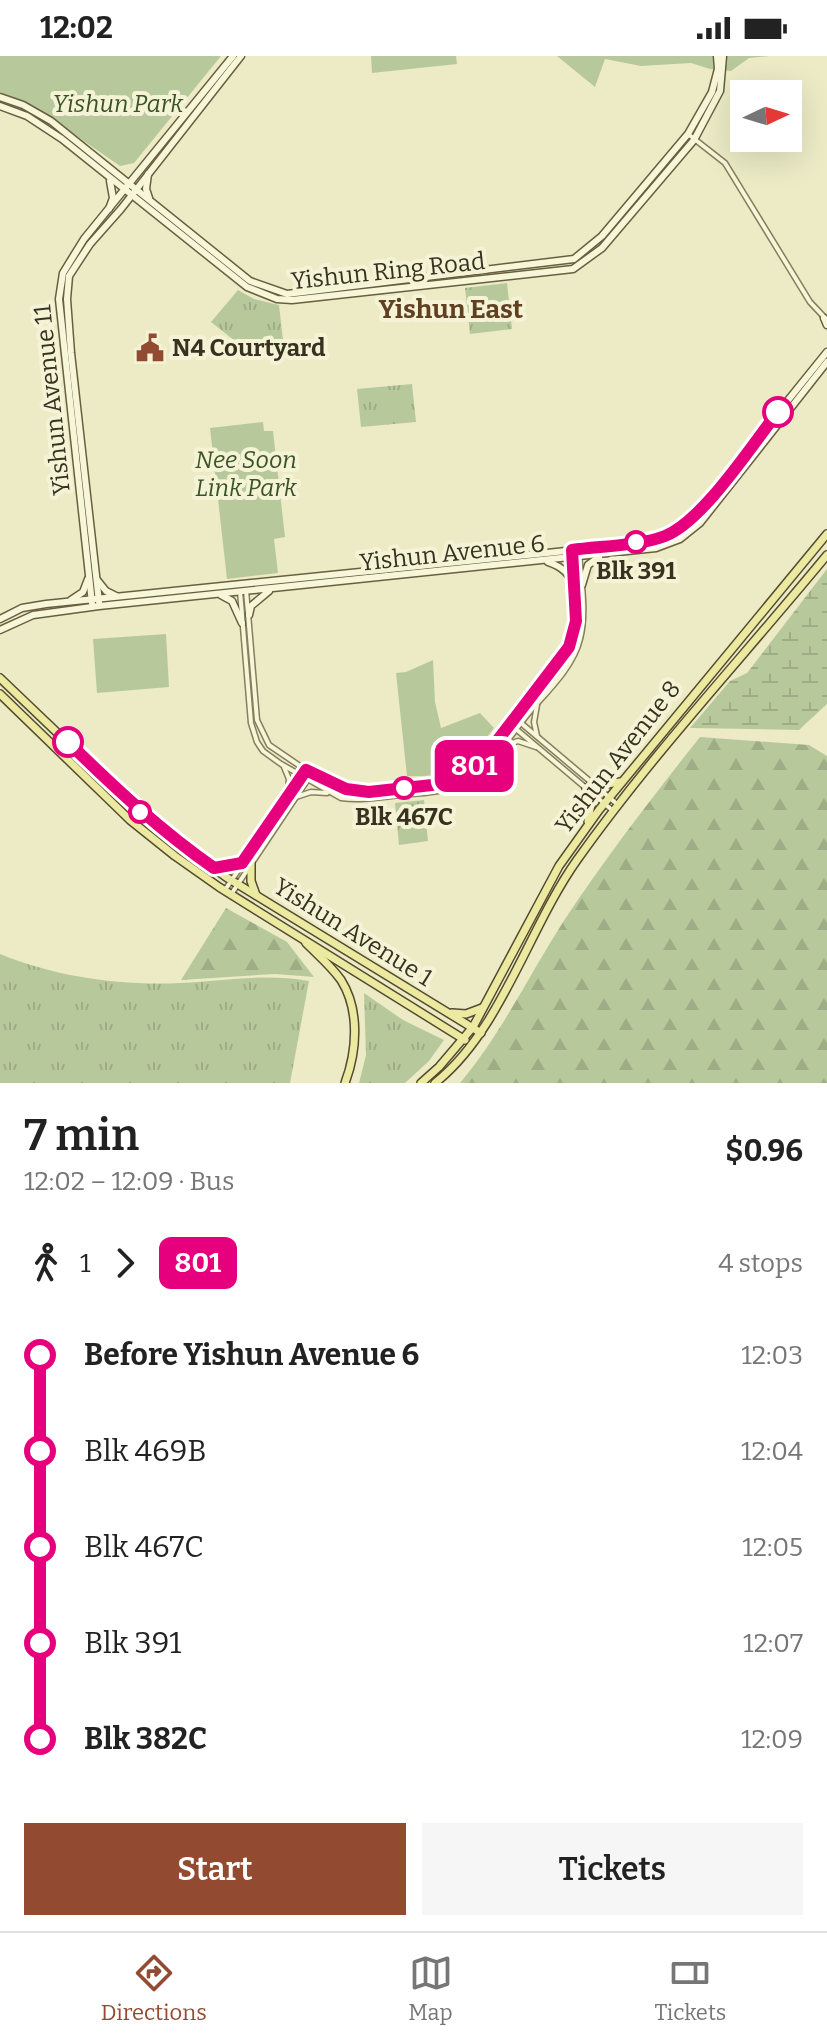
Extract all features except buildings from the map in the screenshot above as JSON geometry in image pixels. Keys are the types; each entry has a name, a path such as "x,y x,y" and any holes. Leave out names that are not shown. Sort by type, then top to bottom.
{"main road":[{"name":"Yishun Avenue 11","path":"96,603 59,299 60,285 68,262 108,212 157,162 233,56"},
{"name":"Yishun Avenue 11","path":"133,186 141,169 241,56"},
{"name":"Yishun Ring Road","path":"0,97 38,113 133,186 148,204 247,287 265,295 292,300 566,266 568,258 574,263 691,137 720,91 720,58"},
{"name":"Yishun Ring Road","path":"0,106 37,121 109,179 148,204"},
{"path":"148,161 157,162"},
{"path":"116,173 128,174 141,169"},
{"path":"121,209 148,204 146,189 149,170"},
{"path":"108,212 113,193 109,179"},
{"name":"Yishun Avenue 11","path":"90,553 67,287 75,264 121,209 128,193"},
{"path":"824,361 827,344"},
{"name":"Yishun Avenue 6","path":"0,630 33,615 120,597 243,588 276,589 546,562 652,540 682,527 712,495 824,361 827,352"},
{"name":"Yishun Avenue 6","path":"0,619 22,608 68,602 96,603 216,594 301,578 656,548 686,535 700,523 766,433"},
{"name":"Yishun Avenue 8","path":"473,1027 552,878 587,827 827,534"},
{"path":"546,562 557,565 578,587 588,565 606,554"},
{"name":"Yishun Avenue 8","path":"481,1033 576,861 827,555"},
{"path":"68,602 83,592 93,577 106,591 120,597"},
{"path":"301,578 306,583 320,585"},
{"path":"249,615 251,606 258,598 276,589"},
{"path":"216,594 232,601 242,623"},
{"name":"Yishun Avenue 1","path":"0,678 136,808 173,839 256,896 481,1033"},
{"name":"Yishun Avenue 1","path":"0,694 130,820 175,856 473,1045"},
{"path":"587,827 591,804 588,785 621,782"},
{"path":"214,868 247,863 256,896"},
{"path":"299,934 341,980 352,1004 355,1046 345,1083"},
{"path":"447,1013 466,1014 484,1007"},
{"path":"421,1083 473,1027"},
{"path":"435,1083 481,1033"}],"street":[{"path":"691,137 725,163 810,302 826,321"},
{"path":"295,798 311,792 353,799 442,790 474,775 538,703 578,647 583,625 576,554"},
{"path":"243,588 249,615 253,689 261,733 281,755 333,784 358,792 444,783 480,761 569,647 576,621 578,587"},
{"path":"243,588 242,623 254,735 263,751 329,793"},
{"path":"537,737 534,722 538,703"},
{"path":"515,718 588,785"},
{"path":"510,724 616,809"},
{"path":"502,747 518,741 538,748"},
{"path":"281,764 289,779 288,795"},
{"path":"229,892 306,770"},
{"path":"234,882 312,773"}],"green space":[{"name":"Yishun Park","path":"0,56 221,56 134,163 120,166 33,106 0,92"},
{"path":"371,56 456,56 457,64 372,73"},
{"path":"557,56 769,56 749,58 731,71 691,63 641,66 605,59 595,87"},
{"path":"507,283 512,329 470,334 465,288"},
{"path":"238,290 254,299 279,305 283,340 240,345 211,322"},
{"path":"412,384 416,422 361,427 357,389"},
{"name":"Nee Soon Link Park","path":"263,422 264,431 273,431 285,537 274,539 278,573 227,579 210,428"},
{"path":"827,569 827,704 799,730 690,728 730,681 747,673"},
{"path":"166,634 169,687 97,693 93,639"},
{"path":"433,660 435,702 441,728 480,713 494,728 458,767 437,775 407,776 396,673"},
{"path":"700,737 809,745 827,756 827,1083 460,1083 502,1023 581,896"},
{"path":"424,800 428,841 399,845 395,803"},
{"path":"226,908 287,942 314,977 275,974 181,980"},
{"path":"0,954 43,969 112,981 158,984 260,978 309,981 290,1083 0,1083"},
{"path":"364,993 403,1020 444,1040 429,1061 405,1083 359,1083 366,1055"}],"bus line":[{"name":"801","path":"68,742 136,808 214,868 242,863 306,770 316,777 358,792 432,785 454,779 491,749 569,647 576,621 572,550 652,540 682,527 692,519 778,412"}],"place":[{"name":"N4 Courtyard","path":"150,348"},
{"name":"Blk 391","path":"636,542"},
{"name":"Blk 467C","path":"404,788"}],"district":[{"name":"Yishun East","path":"451,309"}]}
